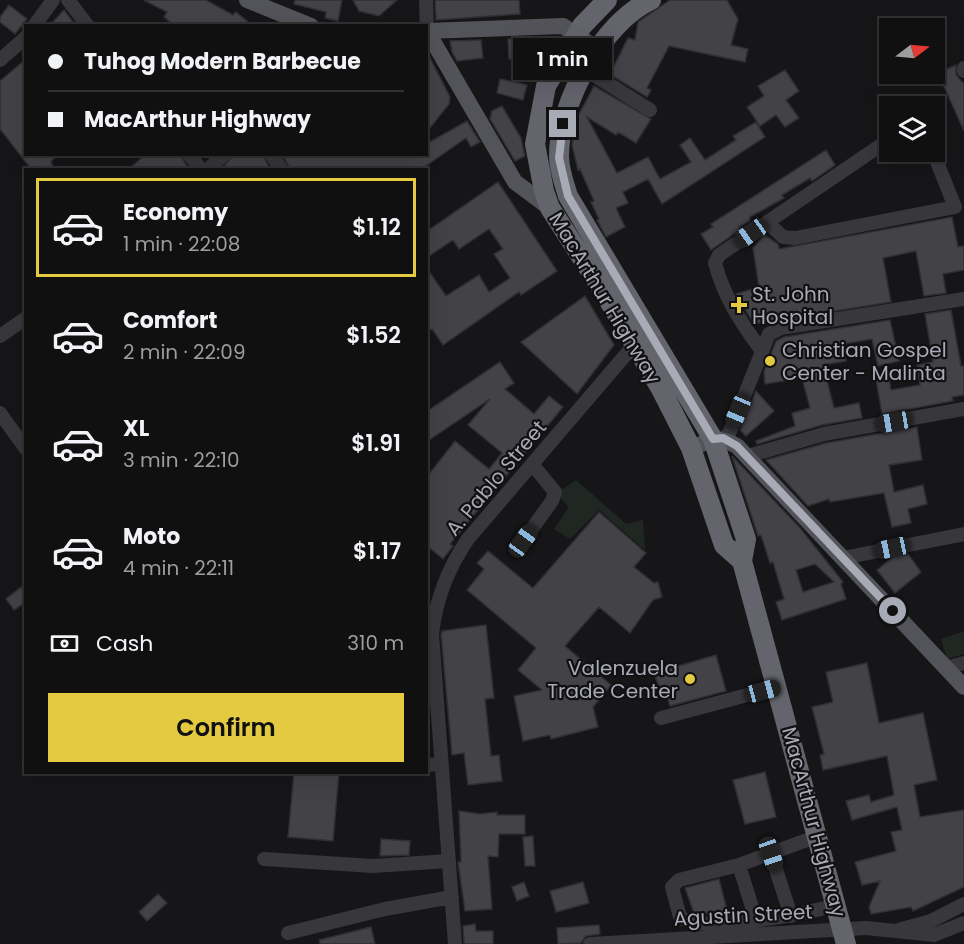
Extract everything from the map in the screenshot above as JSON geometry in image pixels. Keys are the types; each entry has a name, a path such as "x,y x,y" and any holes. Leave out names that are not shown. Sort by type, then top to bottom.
{"highway":[{"name":"MacArthur Highway","path":"607,0 588,18 546,86 535,144 550,208 589,251 718,439 746,539 742,561 845,937"},
{"name":"MacArthur Highway","path":"589,251 568,196 559,158 563,124 597,49 609,34 651,0"},
{"name":"MacArthur Highway","path":"610,284 634,345 691,448 724,545 742,561"}],"main road":[{"path":"247,0 307,24"},
{"path":"428,31 563,26 597,49"},
{"path":"428,33 515,182 550,208"},
{"path":"691,448 718,439 747,456 964,687"}],"street":[{"path":"35,24 53,0"},
{"path":"68,0 86,24"},
{"path":"426,0 427,24"},
{"path":"0,60 24,39"},
{"path":"586,70 650,110"},
{"path":"762,351 735,315 715,263 719,255 879,146"},
{"path":"209,168 223,156"},
{"path":"767,222 783,237 795,238 960,206 938,162"},
{"path":"718,439 729,434 769,334 781,328 964,299"},
{"path":"0,336 24,319"},
{"name":"A. Pablo Street","path":"455,944 442,764 429,633 442,588 453,561 468,539 634,345"},
{"path":"747,456 824,434 964,409"},
{"path":"0,413 24,446"},
{"path":"523,541 552,501 555,492 532,464"},
{"path":"843,558 964,534"},
{"path":"946,668 964,663"},
{"path":"661,718 777,687"},
{"path":"428,765 442,764"},
{"path":"818,836 740,865 675,883 672,887 680,917 694,923 756,920 791,916 837,905"},
{"path":"771,854 791,916"},
{"path":"264,859 373,866 449,861"},
{"path":"740,865 756,920"},
{"path":"288,933 386,909 452,897"},
{"name":"Agustin Street","path":"590,944 845,937 898,930 931,921 964,904"},
{"name":"Agustin Street","path":"898,930 918,936 934,935 964,923"}],"shaded area":[{"path":"576,480 626,524 643,520 645,550 599,510 570,539 554,529 569,507 556,494"},
{"path":"964,631 964,654 947,659 941,639"}],"building":[{"path":"144,0 206,0 233,15 236,12 251,24 173,24 164,17 167,12"},
{"path":"295,0 342,0 338,21 325,18 326,12 294,4"},
{"path":"353,0 397,0 379,16 359,11"},
{"path":"435,0 519,0 520,14 436,20"},
{"path":"670,0 727,0 738,19 731,45 748,49 745,62 669,46 647,88 651,90 647,97 601,69 606,61 614,66 628,38 635,40 638,22"},
{"path":"9,5 27,19 15,34 0,22 0,17"},
{"path":"64,10 74,24 51,24"},
{"path":"535,38 536,58 509,59 508,39"},
{"path":"481,40 483,58 457,61 450,41"},
{"path":"428,54 450,97 449,104 428,130"},
{"path":"24,61 24,156 57,156 51,161 53,168 30,168 0,129 0,81"},
{"path":"956,65 956,75 964,84 964,131 943,84 945,84 945,70"},
{"path":"785,70 799,91 786,100 799,118 785,127 776,115 760,126 747,107 764,96 758,86"},
{"path":"500,79 527,85 523,100 497,93"},
{"path":"594,86 651,119 636,143 618,132 616,135 587,117 617,173 648,157 660,179 691,162 680,145 690,138 705,160 736,140 733,136 756,122 765,137 662,204 648,179 623,192 628,203 616,208 625,227 606,237 591,202 594,201 580,169 578,170 572,145 578,116"},
{"path":"502,106 521,138 525,156 515,161 490,119 492,111"},
{"path":"467,121 480,142 471,147 466,138 423,168 290,168 283,156 428,156 428,143"},
{"path":"826,150 835,165 812,181 810,178 782,195 784,198 750,217 750,221 739,227 741,229 711,250 701,234 713,227 711,224"},
{"path":"144,156 181,156 188,168 130,168"},
{"path":"232,156 263,156 270,168 223,168"},
{"path":"498,182 557,271 521,295 519,292 443,345 432,329 428,332 428,270 446,296 479,275 489,292 510,278 494,254 503,249 489,229 459,249 453,240 428,257 428,231"},
{"path":"952,217 958,247 964,246 964,270 943,274 946,293 924,296 916,251 883,258 891,302 754,324 736,294 759,287 753,248 764,235 778,244 779,249"},
{"path":"585,296 614,345 577,394 521,342"},
{"path":"951,310 961,366 964,366 964,395 952,397 953,401 882,414 875,374 888,371 891,390 920,385 917,365 933,362 925,314"},
{"path":"890,320 899,361 878,366 872,339 843,344 846,361 823,365 834,408 859,403 862,418 822,425 757,444 756,441 795,426 792,413 810,408 802,378 765,384 764,372 767,363 771,363 770,357 776,341 784,337"},
{"path":"500,362 514,383 505,389 534,414 549,396 563,407 450,544 453,546 443,559 428,547 428,475 455,441 489,469 502,453 468,425 490,399 428,441 428,411"},
{"path":"756,391 774,411 746,436 740,430"},
{"path":"917,427 922,460 889,465 894,492 923,485 927,504 908,509 911,523 892,527 884,493 830,502 829,499 808,506 766,460 826,443"},
{"path":"732,456 800,528 843,582 841,584 846,599 782,620 776,602 784,599 773,562 770,563 761,535 758,536","holes":["815,564 834,582 803,592 796,570"]},
{"path":"599,512 646,553 634,567 654,583 658,582 662,597 653,600 630,633 599,607 565,646 611,685 593,707 598,727 551,739 550,735 523,741 514,696 542,690 518,670 536,648 467,590 484,569 477,563 488,551 533,588"},
{"path":"908,554 921,572 895,593 877,570 893,557"},
{"path":"21,587 24,591 24,603 14,610 6,599"},
{"path":"486,625 494,698 485,699 491,756 499,755 502,781 468,785 464,753 452,755 441,634 442,631"},
{"name":"Valenzuela Trade Center","path":"716,655 726,691 670,706 664,686 659,687 654,673"},
{"path":"867,663 879,723 923,713 937,780 914,785 920,817 964,810 964,887 913,911 911,907 871,914 869,907 880,881 862,885 855,862 896,851 891,832 902,830 897,807 852,820 846,801 869,795 871,802 894,795 887,756 823,770 820,755 824,754 812,707 833,702 826,672"},
{"path":"765,772 776,817 745,824 733,780"},
{"path":"294,774 339,774 333,841 288,837"},
{"path":"459,811 525,815 525,834 499,834 498,857 488,856 492,909 465,911 458,862 461,862"},
{"path":"533,836 535,866 525,866 523,837"},
{"path":"381,839 410,841 409,855 380,856"},
{"path":"719,879 728,914 694,913 685,888"},
{"path":"524,882 529,896 517,901 512,887"},
{"path":"583,882 589,903 556,912 550,891"},
{"path":"158,894 167,903 147,921 139,912"},
{"path":"475,924 476,931 493,931 493,944 464,944 463,926"},
{"path":"599,925 600,934 586,936 581,943 558,944 557,928"},
{"path":"371,927 375,944 320,944 319,940"}],"place":[{"name":"St. John Hospital","path":"739,305"},
{"name":"Christian Gospel Center - Malinta","path":"770,361"},
{"name":"Valenzuela Trade Center","path":"690,679"}],"route":[{"path":"563,124 559,158 568,196 713,439 723,438 737,446 893,611"}]}
